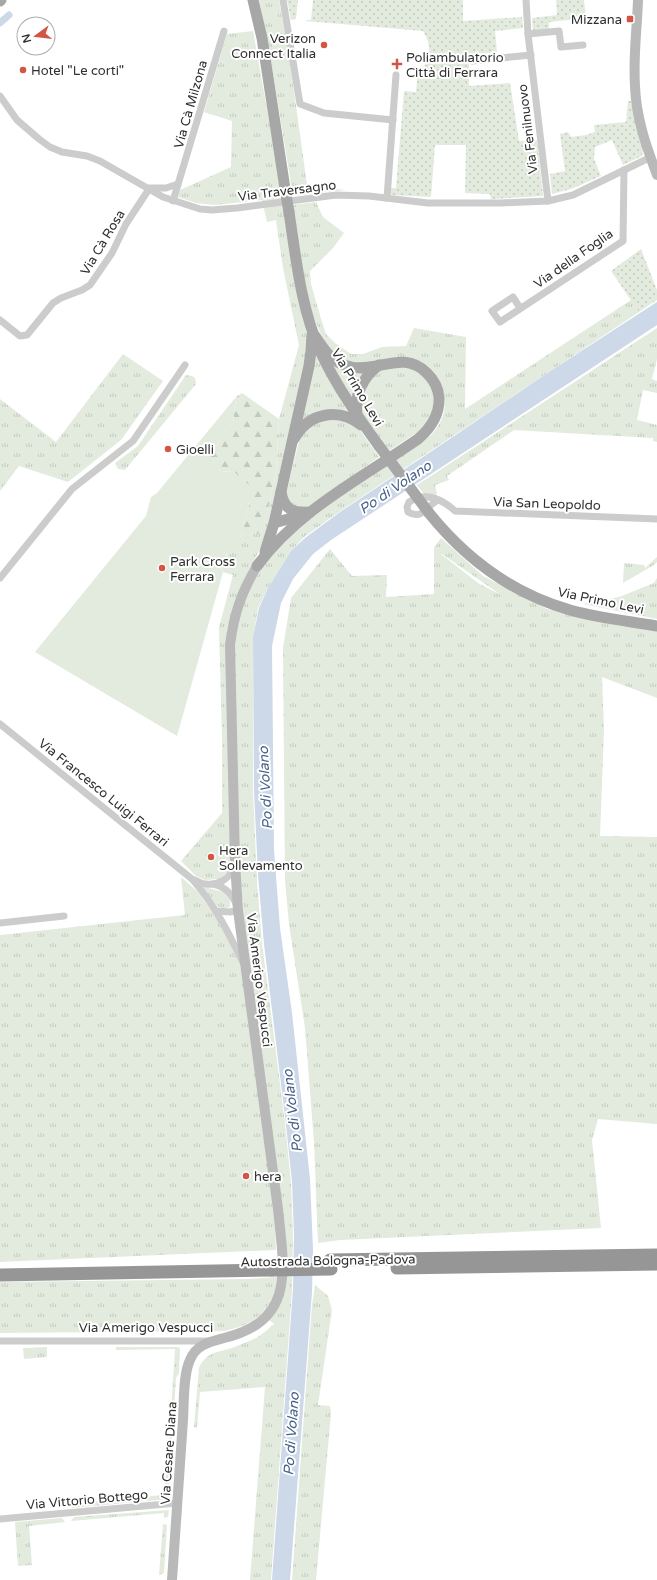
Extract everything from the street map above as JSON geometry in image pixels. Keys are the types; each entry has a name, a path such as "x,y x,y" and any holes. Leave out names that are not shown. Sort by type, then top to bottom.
{"highway":[{"name":"Autostrada Bologna-Padova","path":"331,1265 657,1254"},
{"name":"Autostrada Bologna-Padova","path":"0,1275 331,1265 657,1264"},
{"name":"Autostrada Bologna-Padova","path":"0,1266 272,1266"}],"main road":[{"name":"Via Primo Levi","path":"253,0 262,38 299,279 313,331 336,382 370,434 430,513 457,543 481,565 510,584 533,596 571,611 657,626"},
{"path":"638,0 635,87 640,121 657,175"},
{"path":"257,566 272,546 291,528 310,512 418,439 433,424 437,414 439,404 435,383 423,369 408,363 394,362 360,368 343,365 327,354 313,331"},
{"path":"257,566 268,543 274,523 310,358 313,331"},
{"path":"358,416 357,401 361,383 372,370 379,365"},
{"path":"289,455 294,441 303,427 324,416 347,416 370,434"},
{"path":"281,491 283,502 291,510 296,512 310,512"},
{"path":"274,523 297,518 310,512"},
{"name":"Via Amerigo Vespucci","path":"213,1341 242,1333 261,1323 273,1308 278,1297 282,1279 281,1240 278,1209 245,970 238,910 235,862 230,645 233,622 238,606 245,587 257,566"},
{"name":"Via Cesare Diana","path":"172,1580 188,1363 194,1352 206,1343 213,1341"}],"street":[{"path":"283,0 300,104 324,113 393,120"},
{"name":"Via Fenilnuovo","path":"526,0 528,34 548,201"},
{"name":"Via Cà Milzona","path":"173,201 224,31"},
{"path":"528,34 559,31 561,47 583,45"},
{"path":"472,61 531,55"},
{"path":"387,198 396,75"},
{"name":"Via Traversagno","path":"0,96 17,120 45,143 62,152 87,156 100,161 173,201 200,209 212,210 237,208 323,196 359,195 417,202 465,204 548,201 573,195 651,158"},
{"name":"Via della Foglia","path":"520,308 623,241 624,170"},
{"path":"147,188 166,188 178,184"},
{"name":"Via Cà Rosa","path":"0,320 20,336 27,335 53,303 90,285 112,253 126,224 147,188"},
{"path":"0,578 72,489 133,441 185,364"},
{"name":"Via San Leopoldo","path":"439,500 444,502 454,511 657,519"},
{"name":"Via Francesco Luigi Ferrari","path":"0,724 192,879 216,911 233,941 245,970"},
{"path":"213,884 220,883 230,875 235,862"},
{"name":"Via Francesco Luigi Ferrari","path":"192,879 225,888 236,903 238,910"},
{"path":"216,911 230,912 238,910"},
{"path":"0,923 64,916"},
{"name":"Via Amerigo Vespucci","path":"0,1341 213,1341"},
{"name":"Via Vittorio Bottego","path":"0,1519 177,1503"}],"green space":[{"path":"259,0 279,0 290,62 307,185 345,190 293,196 270,55"},
{"path":"287,0 298,0 296,19 291,20"},
{"path":"313,0 463,0 463,21 522,17 523,28 495,31 497,52 469,55 469,86 510,83 519,141 537,140 543,196 491,199 490,194 465,193 466,145 435,145 431,197 392,195 390,188 396,188 404,91 416,92 418,70 422,71 429,55 429,46 426,37 423,31 306,21 311,20"},
{"path":"556,0 584,0 586,18 549,22 549,31 533,32 532,18 557,15"},
{"path":"253,31 284,204 292,269 308,336 306,358 264,541 244,580 227,631 231,862 229,871 219,879 205,880 196,876 181,861 222,813 222,738 219,627 233,575 223,572 219,564 241,536 262,532 276,473 279,419 299,345 283,268 276,220 267,222 262,200 214,205 196,203 178,197 180,190 231,167 232,121 204,112 227,34"},
{"path":"628,101 631,101 643,149 642,156 623,165 612,140 595,147 594,159 601,176 571,189 552,194 550,174 565,171 560,134 568,132 571,137 586,135 595,132 594,125 626,122"},
{"path":"316,202 323,217 344,233 333,248 310,271 311,284 326,334 335,343 351,354 363,354 382,347 406,346 414,328 466,337 465,409 631,300 639,312 339,512 304,537 291,551 268,588 258,608 253,638 253,790 257,882 262,943 285,1123 291,1183 293,1238 292,1291 271,1580 250,1580 265,1387 200,1392 197,1428 194,1427 199,1368 202,1362 205,1358 213,1354 256,1338 265,1332 274,1324 269,1320 282,1295 239,860 234,659 237,629 245,599 254,581 270,557 289,535 334,499 431,435 441,421 445,406 444,394 439,380 427,365 415,363 358,365 340,360 332,355 319,330 308,296 300,259 293,205"},
{"path":"641,249 657,290 657,300 639,312 611,271"},
{"path":"657,328 657,359 652,379 657,381 657,393 643,390 637,420 657,425 657,442 653,441 653,438 514,430 447,476 449,480 435,485 437,494 434,496 424,494 417,485"},
{"path":"314,348 324,370 348,413 299,427"},
{"path":"123,354 163,381 121,440 68,482 19,466 0,491 0,399 56,442"},
{"path":"331,361 370,369 354,404"},
{"path":"394,367 412,369 426,378 433,392 434,400 431,417 419,431 389,451 363,415 361,401 363,391 369,379 380,371"},
{"path":"186,375 195,378 196,384 125,470 118,469 115,463 138,446"},
{"path":"242,393 279,419 276,473 262,533 241,536 250,501 250,486 234,472 220,471 209,454 233,423 236,397"},
{"name":"Park Cross Ferrara","path":"236,397 233,423 209,454 220,471 234,472 250,486 250,501 241,536 219,564 223,572 177,736 35,652 146,516 151,497 157,493"},
{"path":"339,418 360,430 379,457 310,506 303,509 291,507 286,494 300,437 314,422"},
{"path":"441,538 483,576 547,609 657,631 657,698 602,677 604,730 600,836 657,837 657,1124 598,1119 592,1140 601,1228 340,1240 318,1243 314,1142 305,1028 289,924 285,881 283,648 291,598 330,549 352,576 387,575 386,597 434,594 434,548","holes":["442,554 501,595 478,583"]},
{"path":"657,557 657,562 654,565 623,583 624,563 644,565 645,568"},
{"path":"657,578 657,619 583,604 619,597 654,583"},
{"path":"181,877 197,891 223,927 242,970 275,1216 276,1250 0,1262 0,935 185,915"},
{"path":"202,886 226,893 230,900 230,907 221,908 217,906 210,899"},
{"path":"277,1277 272,1299 261,1314 245,1325 224,1331 0,1333 0,1282 247,1279"},
{"path":"315,1285 328,1296 332,1310 318,1405 330,1406 331,1413 316,1580 292,1580 312,1305"},
{"path":"47,1347 47,1357 24,1359 23,1348"},
{"path":"116,1347 180,1348 179,1373 176,1378 174,1409 171,1411 175,1349 116,1350"},
{"path":"170,1434 172,1436 169,1499 72,1508 70,1503 164,1495"},
{"path":"169,1510 168,1517 164,1518 164,1513 71,1521 74,1517"},
{"path":"62,1518 65,1522 29,1526 32,1565 18,1566 15,1522"},
{"path":"163,1524 167,1525 164,1573 159,1575"}],"water":[{"name":"Po di Volano","path":"657,302 657,325 331,540 313,554 293,579 281,603 272,646 274,850 280,928 292,1013 310,1179 313,1250 312,1292 290,1580 272,1580 293,1289 294,1236 292,1182 264,944 258,875 254,791 253,637 259,608 268,588 291,551 305,538 340,512 552,370"}],"waterway":[{"path":"0,23 9,15"}],"place":[{"name":"Mizzana","path":"630,19"},
{"name":"Verizon Connect Italia","path":"324,45"},
{"name":"Poliambulatorio Città di Ferrara","path":"397,64"},
{"name":"Hotel \"Le corti\"","path":"23,70"},
{"name":"Gioelli","path":"168,449"},
{"name":"Park Cross Ferrara","path":"162,568"},
{"name":"Hera Sollevamento","path":"211,857"},
{"name":"hera","path":"246,1176"}]}
